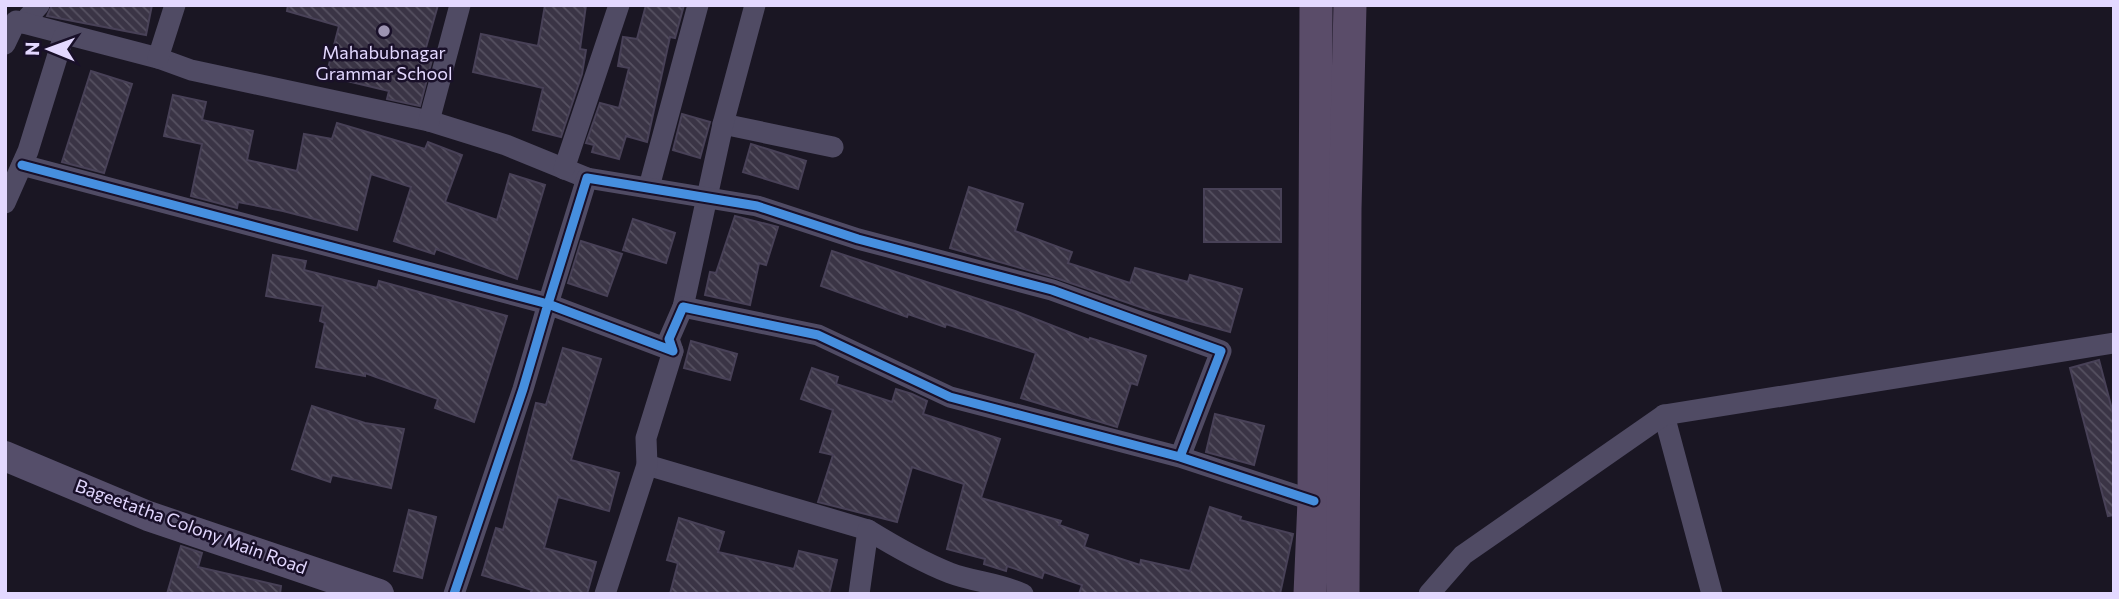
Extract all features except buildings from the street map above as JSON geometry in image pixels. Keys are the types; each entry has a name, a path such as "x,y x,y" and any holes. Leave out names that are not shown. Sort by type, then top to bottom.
{"main road":[{"path":"1310,594 1314,502 1316,5"},
{"path":"1343,594 1345,209 1350,5"}],"street":[{"path":"5,44 15,21 39,5"},
{"path":"158,58 175,5"},
{"path":"429,121 460,5"},
{"path":"564,169 619,5"},
{"path":"649,187 698,5"},
{"path":"605,594 646,466 646,438 673,351 669,339 683,307 723,124 755,5"},
{"path":"15,21 158,58 191,70 429,121 506,145 587,178 757,206 858,239 1052,290 1221,351 1180,457"},
{"path":"5,203 22,165 64,35"},
{"path":"723,124 833,147"},
{"path":"22,165 548,304 673,351"},
{"path":"454,594 523,389 587,178"},
{"path":"683,307 818,335 950,397 1180,457 1314,502"},
{"path":"1429,594 1463,555 1664,415 2114,343"},
{"path":"1664,415 1712,594"},
{"name":"Bageetatha Colony Main Road","path":"5,456 322,585 379,594"},
{"path":"646,466 868,530 893,546 976,587 1023,594"},
{"path":"859,594 868,530"}],"cycle path":[{"path":"22,165 548,304 523,389 454,594"},
{"path":"1180,457 950,397 818,335 683,307 669,339 673,351 548,304 587,178 757,206 858,239 1052,290 1221,351 1180,457 1314,501"}],"place":[{"name":"Mahabubnagar Grammar School","path":"384,31"}]}
